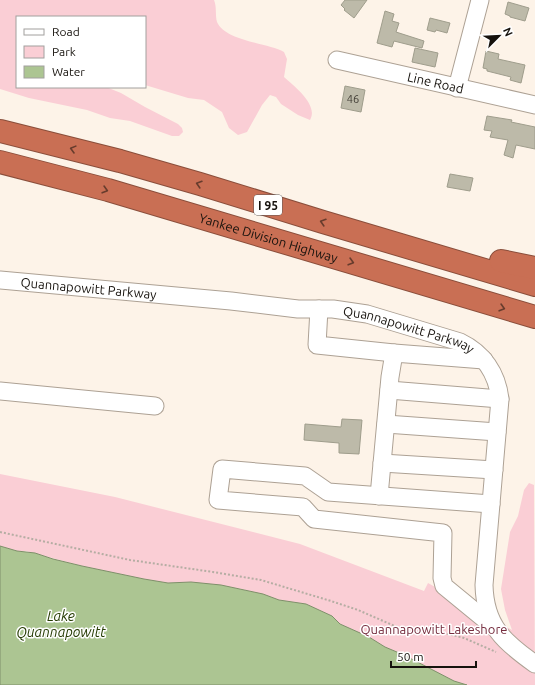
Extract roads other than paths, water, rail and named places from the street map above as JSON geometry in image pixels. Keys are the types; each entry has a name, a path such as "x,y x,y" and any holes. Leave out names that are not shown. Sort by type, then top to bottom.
{"highway":[{"name":"I 95","path":"0,131 120,161 535,285"},
{"name":"Yankee Division Highway","path":"0,162 108,190 535,317"},
{"path":"347,229 409,240 535,268"}],"street":[{"path":"457,88 480,0"},
{"name":"Line Road","path":"337,60 535,105"},
{"name":"Quannapowitt Parkway","path":"0,280 231,301 298,309 332,309 367,314 460,342 472,348 490,368 496,380 500,399 484,593 489,615 496,628 510,646 535,664"},
{"path":"319,309 317,345 484,360"},
{"path":"380,496 389,390 394,353"},
{"path":"389,390 500,399"},
{"path":"0,392 155,406"},
{"path":"386,424 497,432"},
{"path":"382,463 494,470"},
{"path":"491,504 328,492 305,476 222,469 218,500 303,507 314,519 443,533 442,578 444,586 496,628"},
{"path":"303,507 314,482"}],"water":[{"name":"Lake Quannapowitt","path":"0,546 144,579 168,583 191,582 221,585 263,594 279,600 306,604 332,616 340,624 369,637 385,647 404,655 454,681 467,685 0,685"}],"park label":[{"name":"Quannapowitt Lakeshore","path":"434,629"}]}
